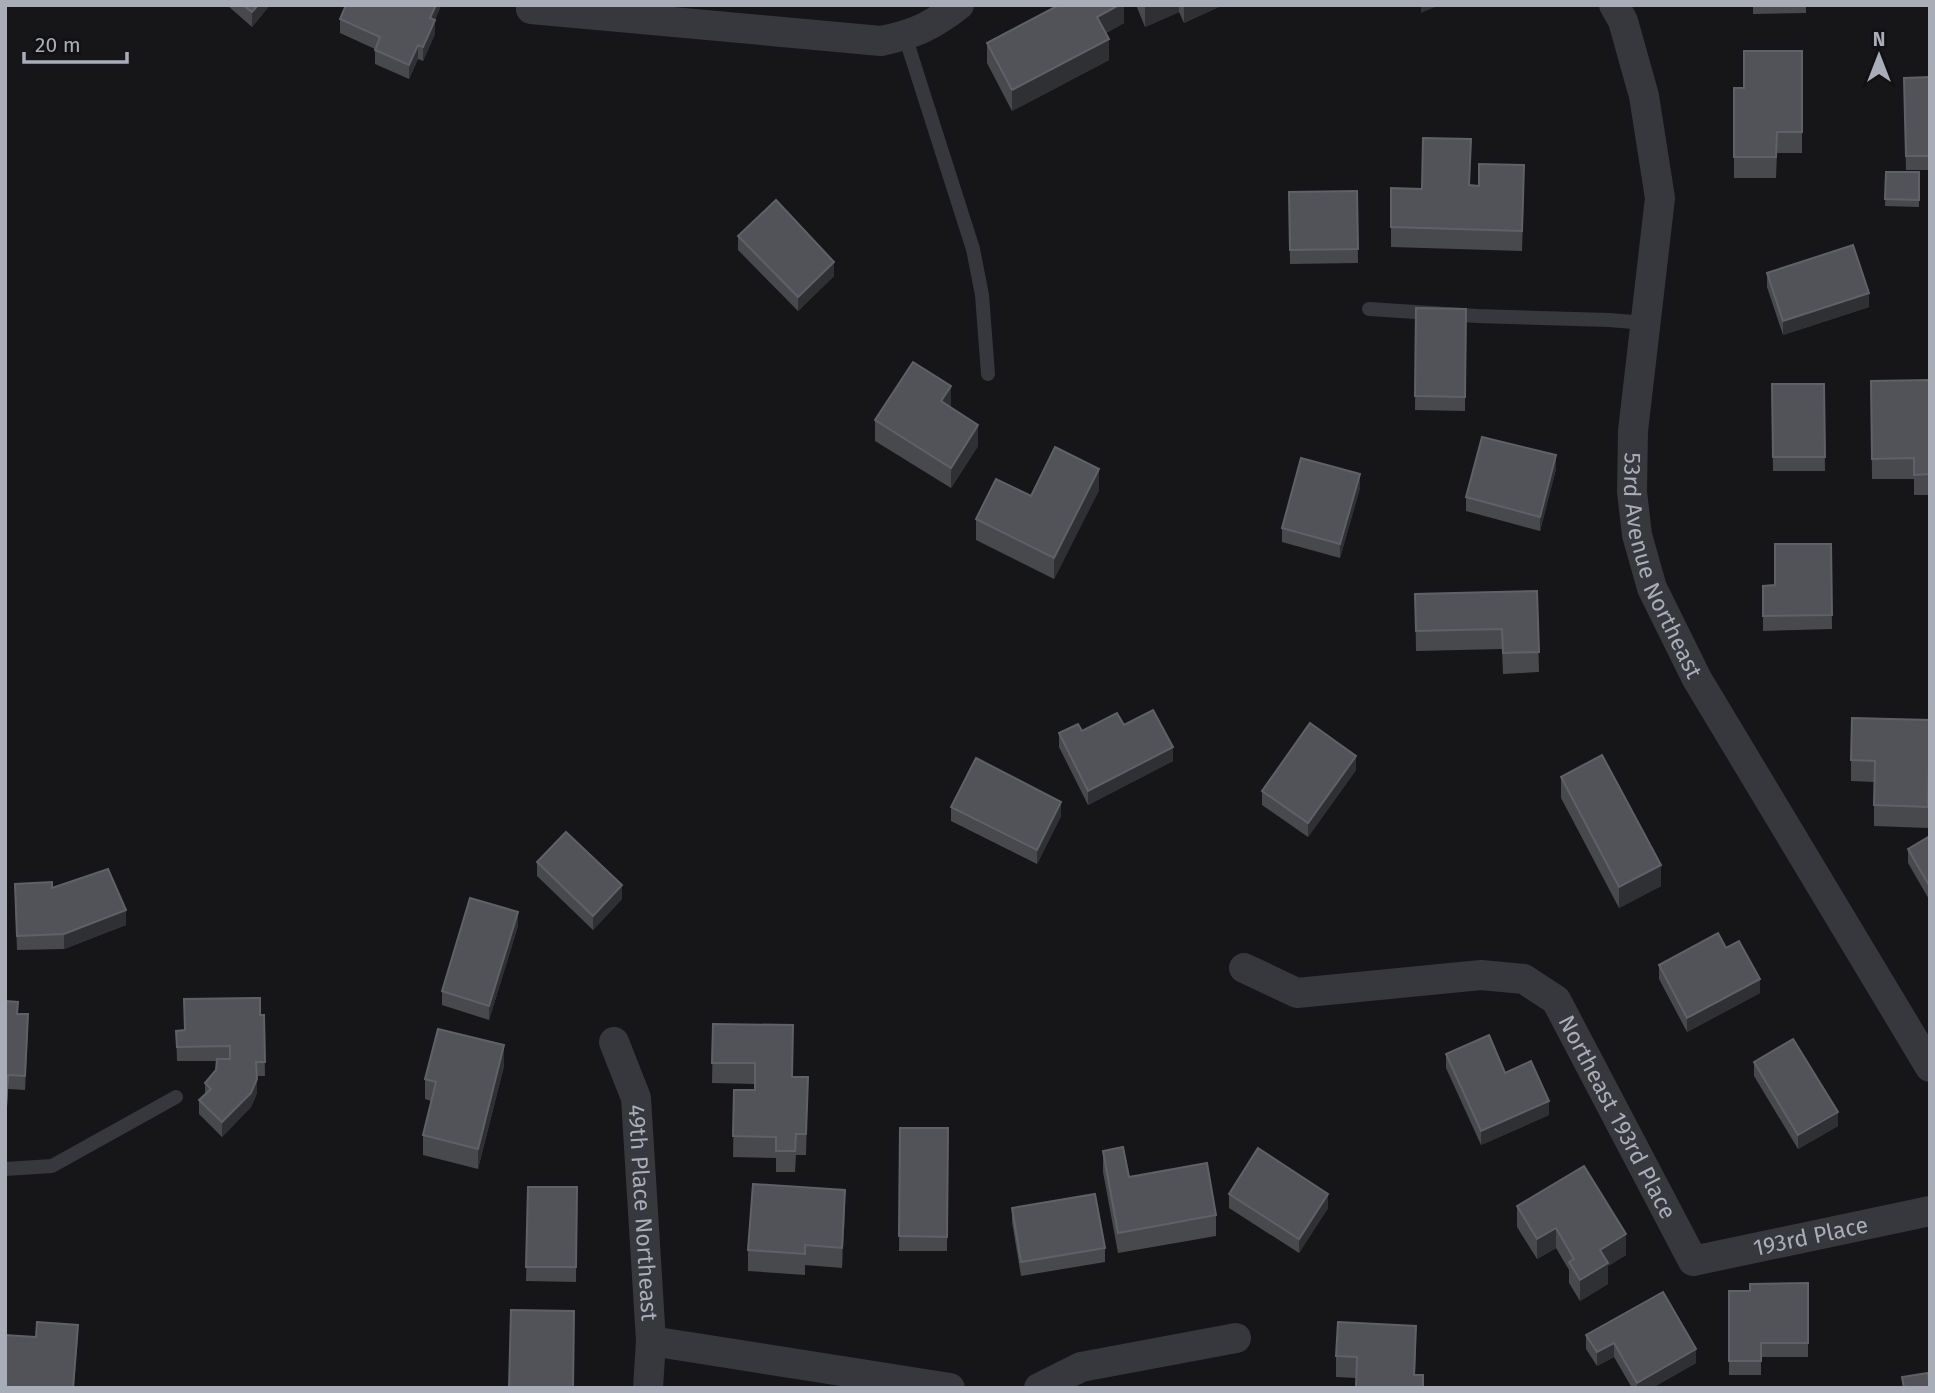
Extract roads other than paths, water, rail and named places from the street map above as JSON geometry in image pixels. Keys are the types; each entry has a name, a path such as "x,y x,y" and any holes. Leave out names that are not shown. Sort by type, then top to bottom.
{"street":[{"path":"523,7 881,41 912,34 942,19 959,5"},
{"name":"53rd Avenue Northeast","path":"1614,5 1623,21 1644,96 1660,198 1633,430 1632,492 1637,538 1652,588 1697,679 1921,1037 1930,1067"},
{"name":"Northeast 193rd Place","path":"1244,968 1297,993 1481,975 1524,979 1556,1000 1693,1261"},
{"name":"49th Place Northeast","path":"614,1042 636,1098 651,1341 648,1388"},
{"name":"193rd Place","path":"1693,1261 1930,1212"},
{"path":"1040,1388 1081,1367 1236,1338"},
{"path":"651,1341 950,1388"}],"lane":[{"path":"905,36 973,249 982,295 988,374"},
{"path":"1369,309 1477,317 1646,323"},
{"path":"5,1169 52,1166 176,1097"}]}
